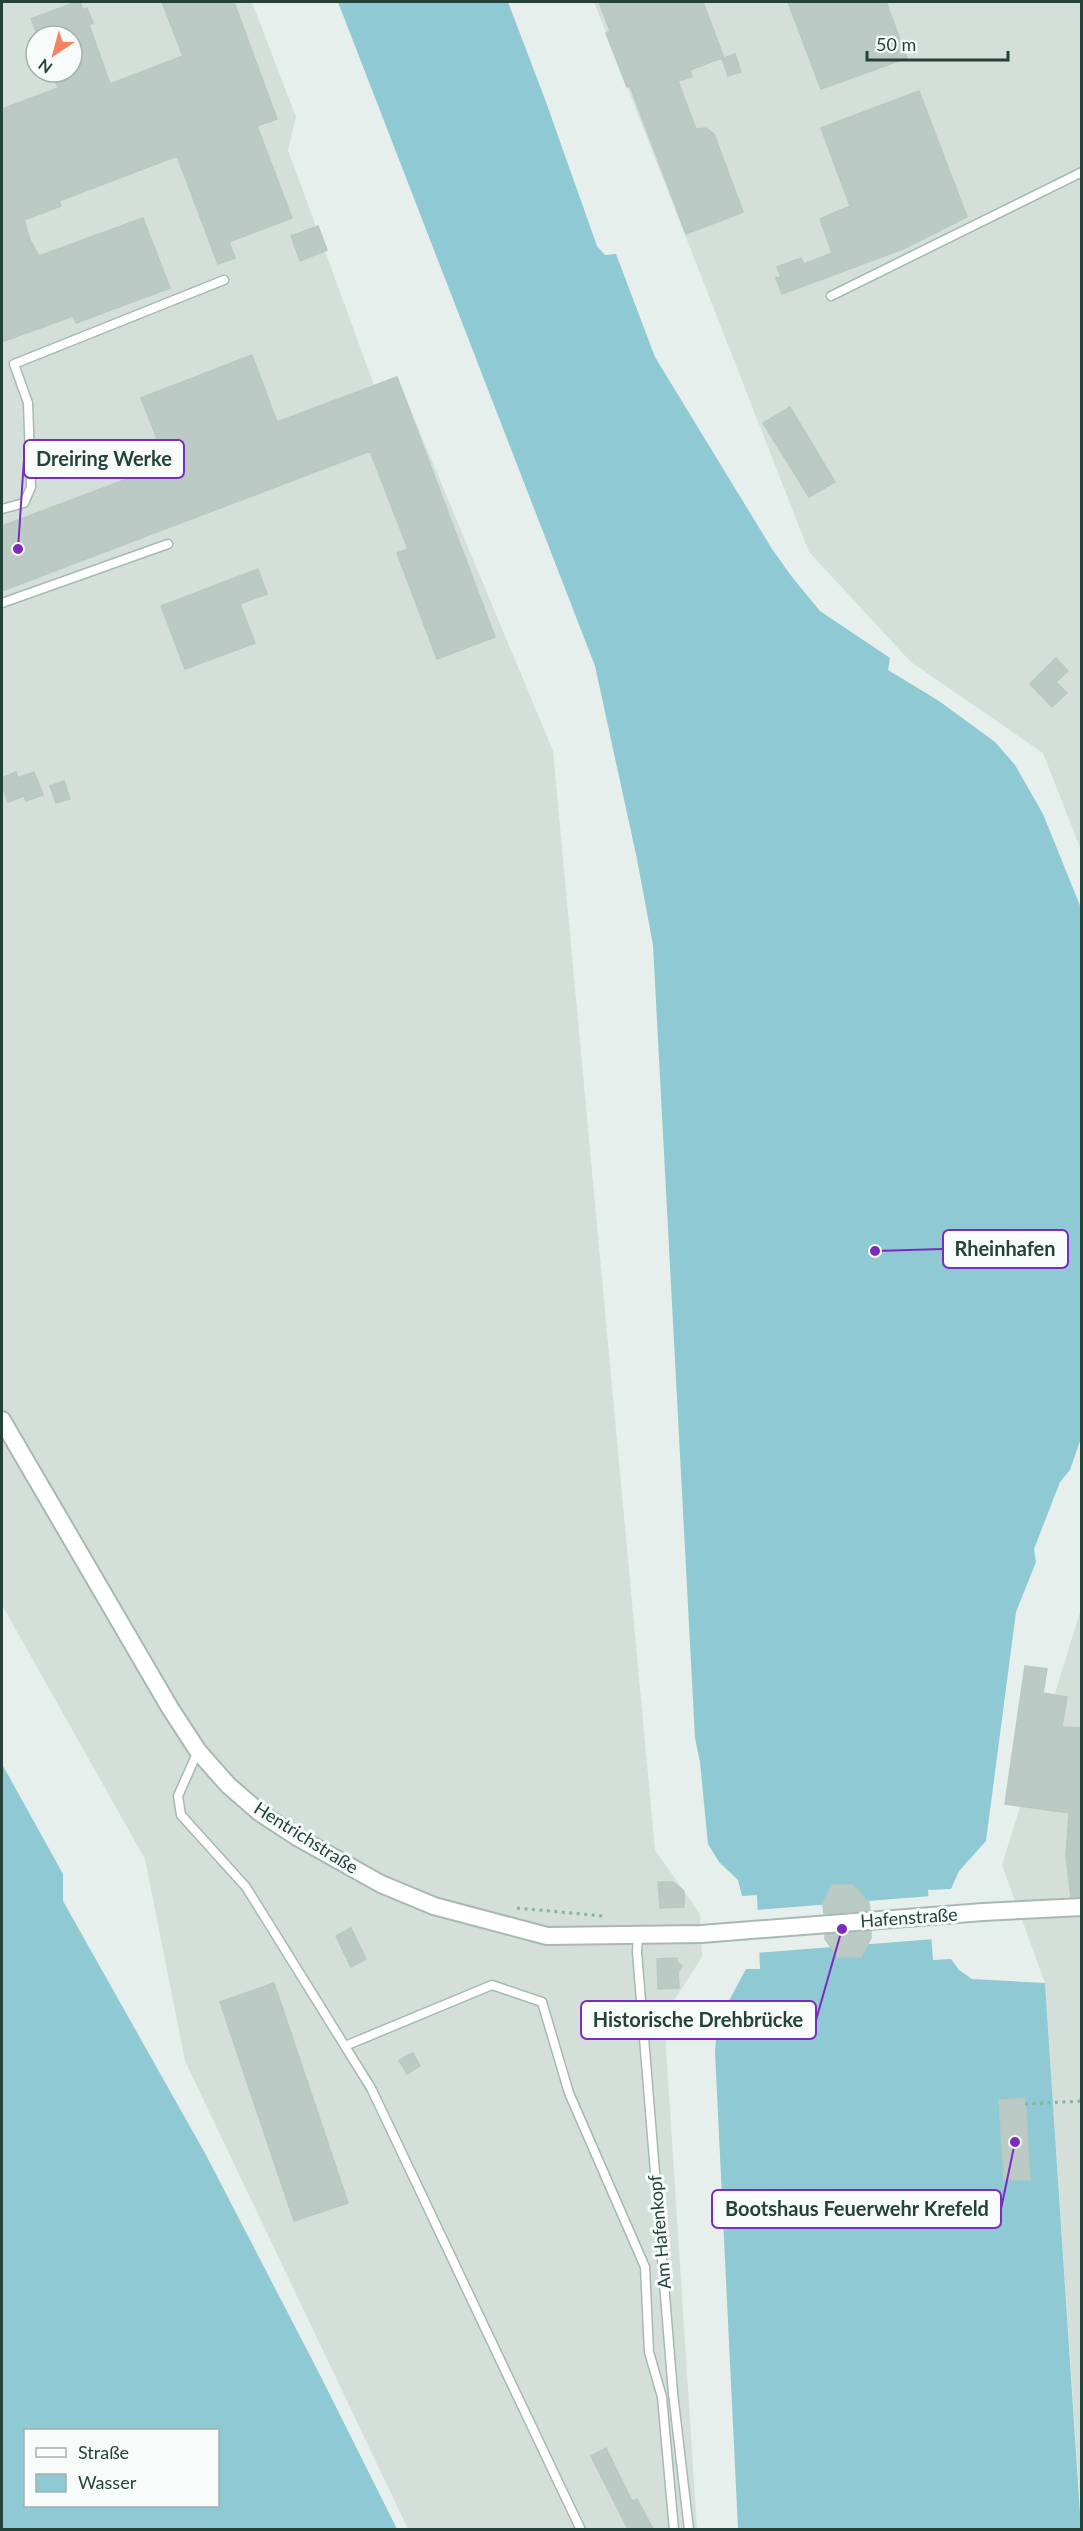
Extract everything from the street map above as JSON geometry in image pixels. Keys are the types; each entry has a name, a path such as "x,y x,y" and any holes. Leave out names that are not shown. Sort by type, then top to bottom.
{"street":[{"name":"Hentrichstraße","path":"2,1420 170,1708 198,1751 228,1785 259,1812 297,1837 381,1884 434,1906 547,1936 701,1934"},
{"name":"Hafenstraße","path":"701,1934 983,1912 1082,1907"}],"lane":[{"path":"831,296 1082,172"},
{"path":"2,509 24,503 31,487 28,403 14,364 224,279"},
{"path":"2,603 168,544"},
{"path":"198,1751 178,1796 181,1815 246,1887 371,2088 581,2529"},
{"name":"Am Hafenkopf","path":"638,1934 637,1952 673,2392 689,2529"},
{"path":"345,2046 492,1984 542,2002 569,2093 645,2267 649,2352 662,2397 674,2529"}],"path":[{"path":"510,1908 611,1916"},
{"path":"1025,2104 1082,2101"}],"shaded area":[{"path":"2,2 252,2 296,117 288,150 374,385 397,377 553,751 655,1850 700,1914 702,1957 664,2016 697,2529 408,2529 185,2061 145,1859 2,1605"},
{"path":"594,2 1081,2 1081,850 1043,753 911,662 809,552"},
{"path":"1081,1609 1081,2520 1045,1983 1002,1865"}],"water":[{"path":"338,2 508,2 597,246 605,255 616,254 655,357 772,549 820,611 890,658 888,670 939,701 995,742 1015,765 1043,814 1081,908 1081,1438 1070,1470 1060,1482 1034,1549 1036,1562 1016,1612 986,1841 959,1871 951,1889 928,1890 933,1960 951,1959 959,1970 972,1979 1045,1983 1081,2529 738,2529 715,2052 717,2023 746,1969 760,1969 757,1895 742,1896 738,1880 719,1862 708,1844 700,1762 695,1738 653,945 637,859 595,666"},
{"path":"2,1764 63,1874 63,1901 206,2155 397,2529 2,2529"}],"pier":[{"path":"931,1896 935,1939 756,1953 755,1910"}],"building":[{"path":"80,2 83,10 87,8 93,23 89,25 110,84 183,56 162,2 234,2 277,119 257,126 292,218 229,242 235,258 218,264 177,156 59,201 61,206 24,220 30,240 39,256 143,218 170,288 76,323 73,316 2,342 2,109 58,88 56,84 84,84 84,24 33,24 31,19"},
{"path":"599,2 703,2 724,58 735,54 741,72 728,76 722,58 690,70 692,77 678,81 696,129 706,128 714,134 743,212 686,234 630,86 627,87 606,33 610,31"},
{"path":"788,2 886,2 907,58 821,89"},
{"path":"919,91 967,217 903,249 782,294 776,278 781,277 777,267 801,258 804,264 832,253 820,219 850,206 821,128"},
{"path":"318,226 327,250 300,261 291,236"},
{"path":"252,355 277,422 397,377 495,637 437,659 397,553 408,549 370,451 2,591 2,526 167,464 141,398"},
{"path":"790,407 835,482 809,497 763,423"},
{"path":"258,569 267,594 240,604 255,643 185,669 161,606"},
{"path":"1056,658 1068,671 1056,682 1067,693 1052,707 1030,684"},
{"path":"16,772 18,778 34,772 43,795 26,801 24,796 8,802 2,786 2,778"},
{"path":"64,781 70,799 56,803 50,786"},
{"path":"1025,1666 1047,1669 1043,1693 1067,1697 1062,1727 1082,1728 1082,1897 1071,1897 1066,1856 1069,1813 1005,1804"},
{"path":"658,1882 673,1882 684,1891 684,1907 660,1908"},
{"path":"832,1885 853,1885 869,1903 870,1910 824,1914 823,1903"},
{"path":"351,1928 366,1959 351,1967 336,1936"},
{"path":"871,1931 871,1938 861,1957 838,1957 825,1939 825,1935"},
{"path":"677,1958 677,1962 682,1966 678,1972 679,1988 658,1989 657,1959"},
{"path":"274,1983 348,2203 294,2221 220,2002"},
{"path":"413,2053 420,2066 407,2074 399,2060"},
{"path":"1025,2098 1030,2180 1004,2180 999,2100"},
{"path":"606,2448 632,2501 637,2499 653,2529 628,2529 591,2456"}],"place":[{"name":"Dreiring Werke","path":"18,549"},
{"name":"Rheinhafen","path":"875,1251"},
{"name":"Historische Drehbrücke","path":"842,1929"},
{"name":"Bootshaus Feuerwehr Krefeld","path":"1015,2142"}]}
